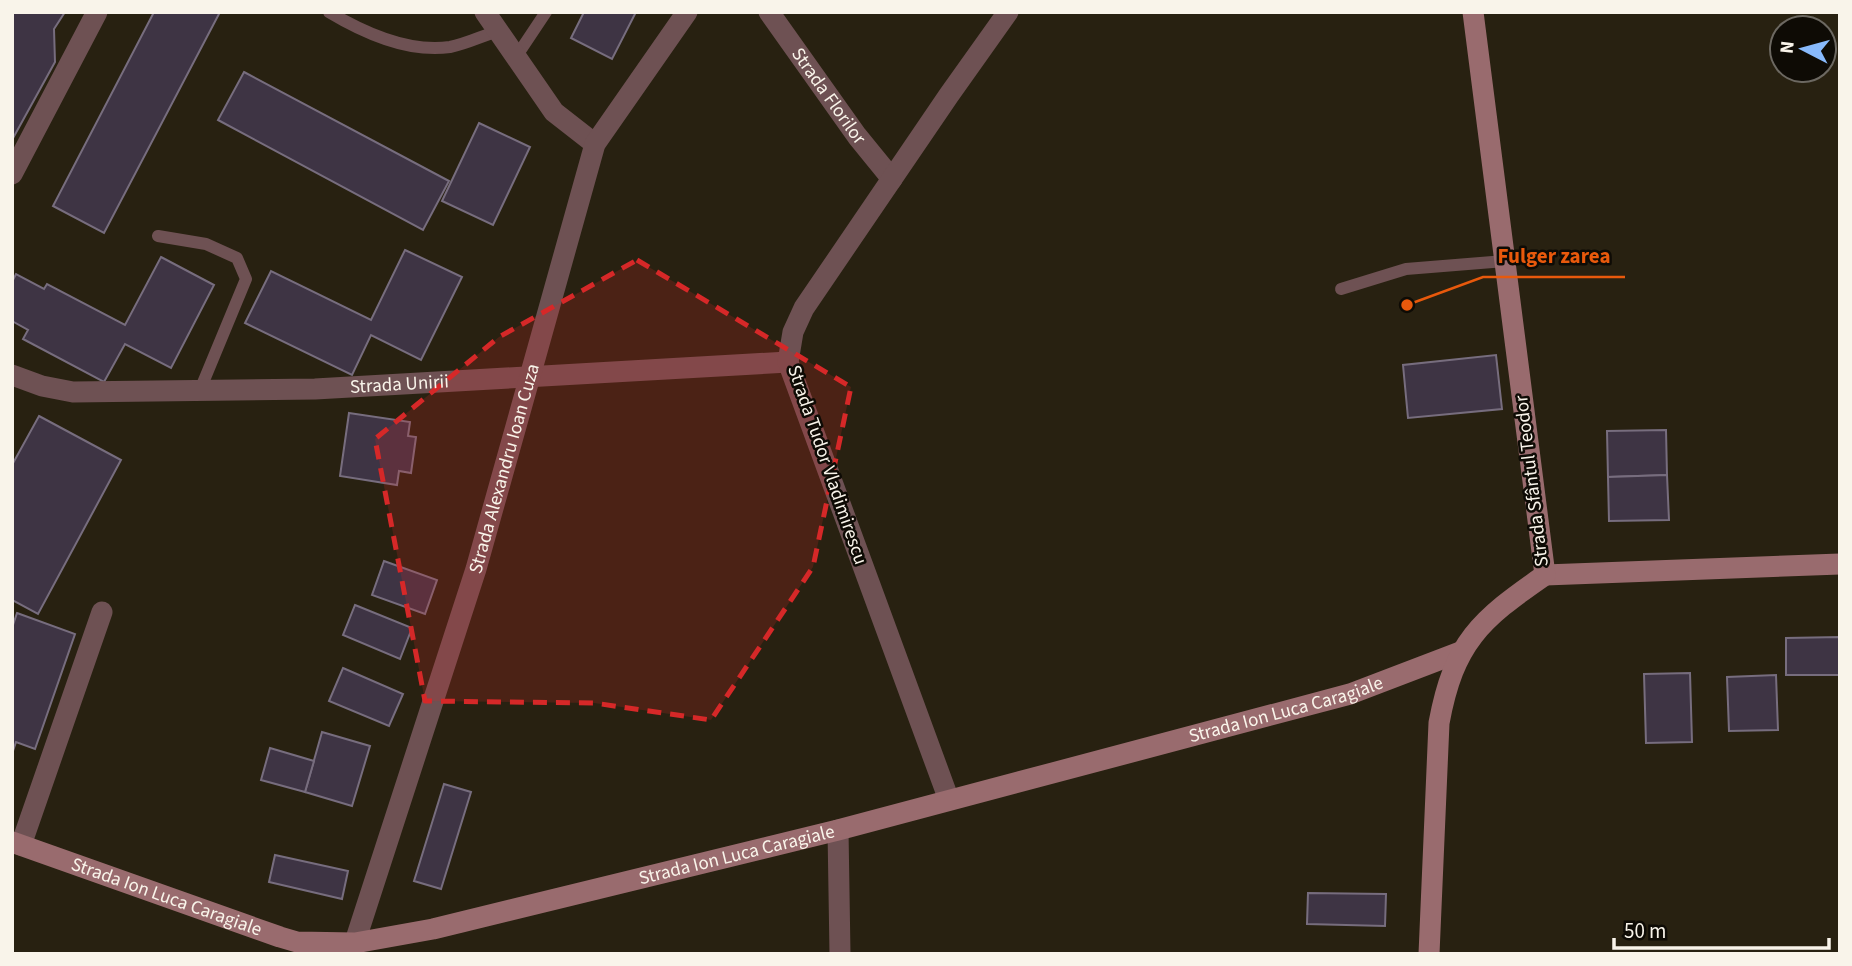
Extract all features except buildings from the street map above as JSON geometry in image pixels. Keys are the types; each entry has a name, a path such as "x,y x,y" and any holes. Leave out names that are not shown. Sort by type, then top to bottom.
{"main road":[{"name":"Strada Sfântul Teodor","path":"1429,954 1439,723 1446,688 1460,652 1480,626 1504,604 1545,575 1473,12"},
{"path":"1545,575 1840,564"},
{"name":"Strada Ion Luca Caragiale","path":"17,843 280,937 353,948 838,830 1350,694 1460,652"}],"street":[{"path":"12,174 97,12"},
{"path":"485,12 554,112 595,144"},
{"name":"Strada Alexandru Ioan Cuza","path":"353,948 475,569 595,144 687,12"},
{"name":"Strada Florilor","path":"769,12 857,136 892,179"},
{"name":"Strada Tudor Vladimirescu","path":"949,800 788,362 793,332 804,308 1008,12"},
{"name":"Strada Unirii","path":"12,375 42,386 73,392 315,389 788,362"},
{"path":"17,843 102,612"},
{"path":"838,830 840,954"}],"lane":[{"path":"329,12 386,40 426,48 451,47 498,31"},
{"path":"516,57 546,12"},
{"path":"159,236 206,244 237,258 246,279 201,390"},
{"path":"1341,289 1406,270 1505,261"}],"highlighted area":[{"path":"637,260 851,387 813,567 711,720 594,703 425,701 375,439 499,337"}],"place":[{"name":"Fulger zarea","path":"1407,305"}]}
